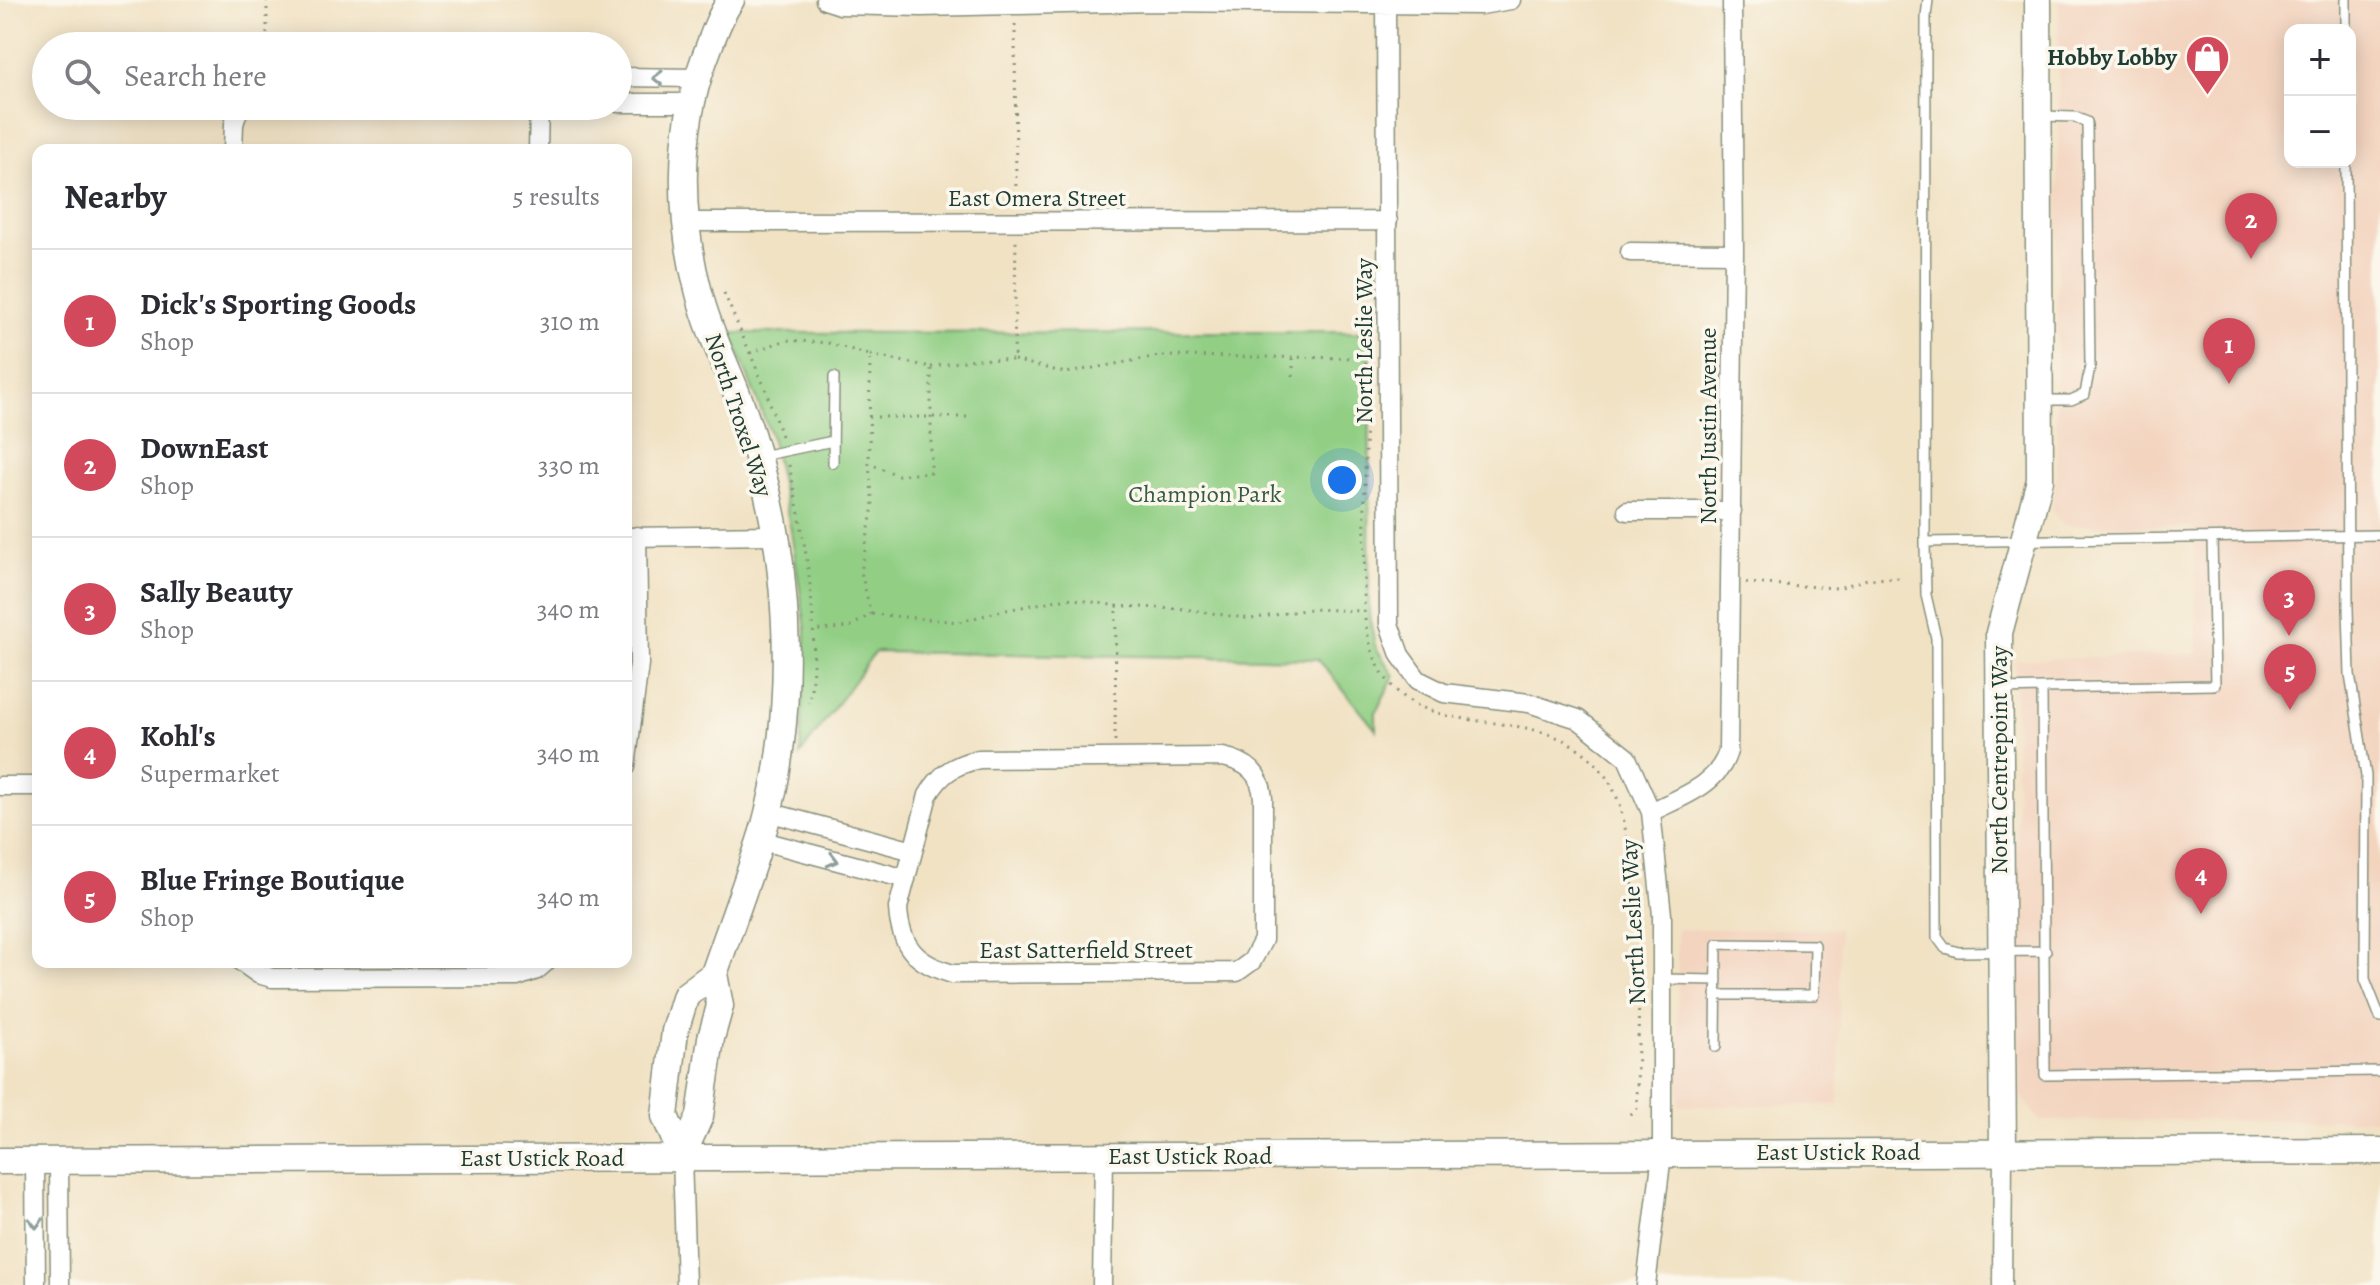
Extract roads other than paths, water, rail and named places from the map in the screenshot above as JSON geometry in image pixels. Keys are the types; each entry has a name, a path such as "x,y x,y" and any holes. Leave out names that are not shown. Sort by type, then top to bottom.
{"street":[{"name":"North Troxel Way","path":"682,1156 700,1116 711,1038 720,1006 714,974 768,812 780,750 785,682 782,584 776,535 758,457 699,293 686,222 684,161 694,91 722,13 731,0"},
{"path":"825,0 840,5 1157,1 1481,5 1511,0"},
{"name":"North Justin Avenue","path":"1651,812 1704,785 1714,777 1726,759 1732,511 1732,0"},
{"name":"North Centrepoint Way","path":"2002,1285 1999,633 2040,480 2038,0"},
{"name":"North Leslie Way","path":"1386,2 1389,624 1400,655 1418,680 1444,693 1545,706 1578,719 1627,758 1651,812 1662,915 1662,1154 1646,1285"},
{"path":"632,80 694,91"},
{"path":"632,101 694,91"},
{"path":"233,144 235,120"},
{"path":"538,144 539,120"},
{"name":"East Omera Street","path":"686,222 1388,221"},
{"path":"1630,252 1734,253"},
{"path":"1627,511 1732,511"},
{"path":"632,536 776,535"},
{"path":"632,552 639,664 632,718"},
{"name":"East Satterfield Street","path":"906,879 898,908 905,941 919,960 953,974 1227,974 1237,972 1252,961 1263,940 1263,798 1259,780 1252,769 1239,760 1223,757 979,759 951,768 937,779 928,795 913,851"},
{"path":"0,786 32,786"},
{"path":"759,840 906,879 913,851 768,812"},
{"path":"249,968 272,978 517,977 537,968"},
{"path":"686,1285 682,1156 665,1116 675,1031 686,995 714,974"},
{"name":"East Ustick Road","path":"0,1161 2380,1151"},
{"path":"1102,1285 1104,1156"},
{"path":"36,1285 47,1161"},
{"path":"47,1161 60,1285"}],"lane":[{"path":"1928,0 1925,542 1926,595 1936,638 1937,937 1945,948 1958,952 2046,951"},
{"path":"2346,0 2346,24"},
{"path":"2038,116 2075,117 2087,122 2090,366 2085,394 2071,400 2040,400"},
{"path":"2346,168 2350,674 2366,776 2365,979 2380,1017"},
{"path":"833,463 834,377"},
{"path":"758,457 833,441"},
{"path":"1925,542 2380,535"},
{"path":"1998,689 2215,685 2212,538"},
{"path":"2042,688 2045,1075 2380,1071"},
{"path":"1716,995 1814,995 1815,945 1717,944 1716,995 1716,1047"},
{"path":"1662,979 1717,980"}],"place":[{"name":"Hobby Lobby","path":"2208,96"},
{"name":"DownEast","path":"2251,259"},
{"name":"Dick's Sporting Goods","path":"2229,384"},
{"name":"Sally Beauty","path":"2289,636"},
{"name":"Blue Fringe Boutique","path":"2290,710"},
{"name":"Kohl's","path":"2201,914"}],"park label":[{"name":"Champion Park","path":"1205,494"}]}
